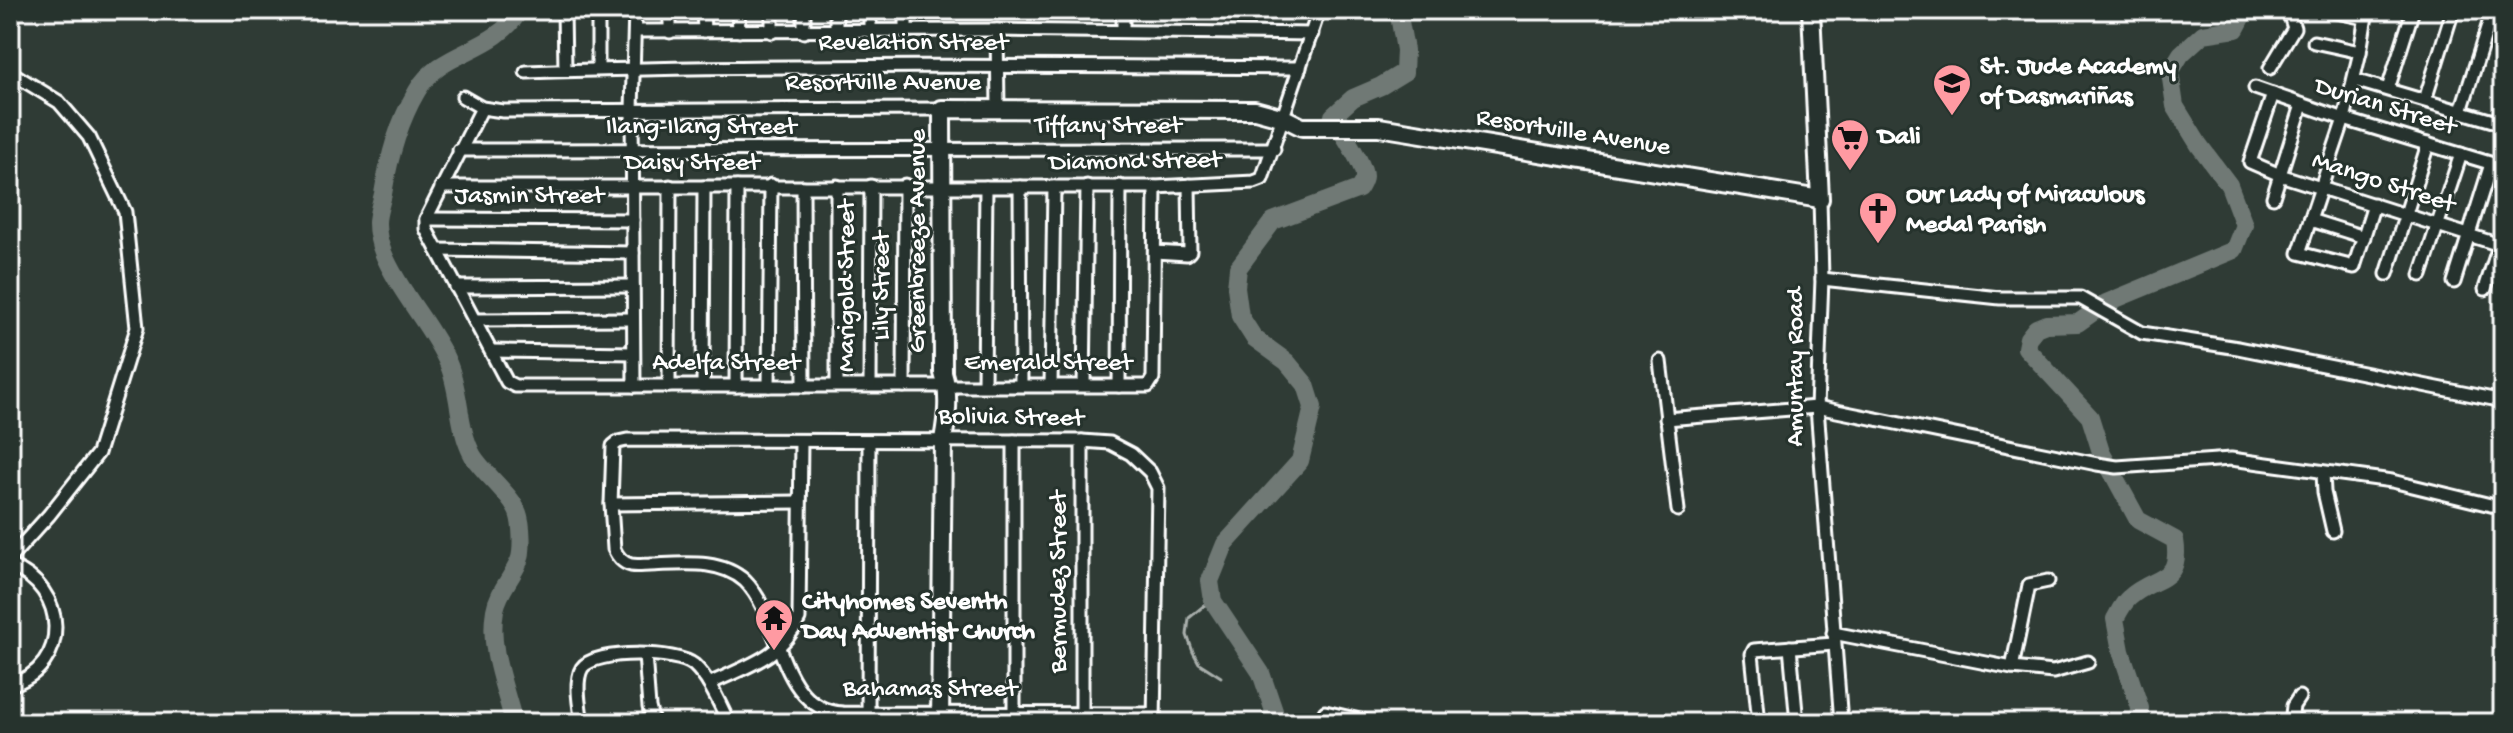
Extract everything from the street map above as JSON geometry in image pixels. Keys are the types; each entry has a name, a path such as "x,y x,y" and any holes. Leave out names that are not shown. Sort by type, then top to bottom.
{"street":[{"path":"564,10 565,70"},
{"path":"598,10 598,69"},
{"path":"634,386 632,109 635,10"},
{"path":"670,10 670,32"},
{"path":"703,10 704,31"},
{"path":"738,10 739,31"},
{"path":"772,10 772,32"},
{"path":"804,10 804,32"},
{"path":"836,10 836,32"},
{"path":"870,10 870,31"},
{"path":"906,10 906,30"},
{"path":"1123,10 1123,31"},
{"name":"Diamond Street","path":"944,186 1155,187 1259,181 1274,149 1319,10"},
{"name":"Amuntay Road","path":"1811,10 1822,279 1817,407 1841,723"},
{"path":"2270,68 2294,28 2288,10"},
{"path":"2327,10 2366,14 2344,119 2299,253 2354,267 2374,204"},
{"path":"2388,89 2413,10"},
{"path":"2425,100 2453,10"},
{"path":"2461,111 2493,10"},
{"path":"635,31 997,30 1312,34"},
{"path":"997,30 998,108"},
{"path":"2314,42 2360,52"},
{"name":"Revelation Street","path":"526,72 997,65 1300,68"},
{"path":"10,72 59,102 89,137 125,212 137,328 98,453 10,558"},
{"path":"2354,80 2500,123 2503,104"},
{"name":"Durian Street","path":"2255,88 2497,166"},
{"name":"Mango Street","path":"2273,94 2250,162 2321,188 2468,234 2502,241"},
{"path":"463,97 482,108 426,219 427,233 492,351 633,353"},
{"path":"2273,197 2302,105"},
{"name":"Resortville Avenue","path":"482,108 503,111 1243,109 1303,120 1317,126 1379,127 1820,199"},
{"name":"Greenbreeze Avenue","path":"940,717 943,440 937,418 943,382 942,109"},
{"path":"2387,274 2428,144"},
{"name":"Ilang-Ilang Street","path":"459,150 943,149"},
{"name":"Tiffany Street","path":"943,149 1274,149"},
{"path":"2421,275 2461,154"},
{"path":"2454,282 2468,234 2497,166"},
{"path":"769,386 771,185"},
{"name":"Lily Street","path":"904,386 905,185"},
{"path":"1155,187 1155,252 1187,254 1190,251 1189,185"},
{"path":"669,386 670,186"},
{"path":"837,186 837,385"},
{"name":"Marigold Street","path":"870,385 871,186"},
{"name":"Daisy Street","path":"441,187 944,186"},
{"path":"1084,385 1087,186"},
{"path":"1119,386 1120,186"},
{"path":"703,386 704,187"},
{"path":"736,386 737,187"},
{"path":"803,187 804,386"},
{"path":"984,385 986,187"},
{"path":"1020,187 1021,385"},
{"path":"1051,385 1054,187"},
{"name":"Jasmin Street","path":"426,219 633,220"},
{"path":"2310,220 2364,237"},
{"path":"2485,289 2502,241"},
{"path":"437,250 633,253"},
{"name":"Emerald Street","path":"943,382 1148,386 1152,383 1155,252"},
{"path":"1822,279 2000,298 2080,298 2142,333 2238,348 2503,401"},
{"path":"456,287 633,286"},
{"path":"474,320 633,319"},
{"name":"Adelfa Street","path":"492,351 510,385 904,386 943,382"},
{"path":"1660,361 1678,510"},
{"path":"1666,419 1817,407 2117,467 2231,459 2392,481 2503,508"},
{"name":"Bolivia Street","path":"618,442 943,440 1110,443 1131,454 1150,472 1158,488 1154,718"},
{"path":"709,684 780,649 793,633 799,619 801,441"},
{"path":"1014,441 1014,717"},
{"name":"Bermudez Street","path":"1082,441 1082,718"},
{"name":"Bahamas Street","path":"618,442 611,453 614,549 624,562 631,565 696,563 730,570 749,585 796,683 820,708 868,717 1154,718"},
{"path":"868,717 869,442"},
{"path":"2323,473 2333,531"},
{"path":"611,504 799,502"},
{"path":"10,566 23,571 38,583 49,599 55,618 54,637 48,656 36,671 10,685"},
{"path":"2012,668 2029,585 2048,581"},
{"path":"1759,723 1752,654 1757,649 1790,647 1833,638 2053,672 2088,662"},
{"path":"1790,647 1797,723"},
{"path":"645,655 653,723"},
{"path":"582,723 579,675 588,663 604,657 645,655 681,658 693,664 709,684 729,723"},
{"path":"2291,723 2293,706 2299,697"},
{"path":"1325,712 1370,723"}],"waterway":[{"path":"514,723 498,667 493,625 499,597 520,557 522,537 519,518 510,499 473,456 464,433 448,363 390,267 381,246 377,223 395,141 417,91 427,77 496,35 520,10"},
{"path":"1268,723 1274,711 1261,673 1213,601 1210,581 1225,544 1300,461 1313,407 1306,385 1287,362 1254,338 1240,316 1236,287 1238,268 1273,221 1359,189 1364,178 1363,171 1333,116 1353,98 1404,72 1405,50 1398,10"},
{"path":"2139,723 2140,708 2121,651 2115,619 2129,598 2170,572 2176,554 2175,540 2138,520 2101,452 2090,417 2026,348 2028,338 2036,328 2046,324 2078,323 2106,303 2234,250 2244,225 2229,185 2175,106 2170,72 2181,54 2203,34 2236,29 2244,14 2241,10"},
{"path":"1211,592 1206,604 1189,618 1187,635 1199,663 1221,677"}],"place":[{"name":"St. Jude Academy of Dasmariñas","path":"1952,117"},
{"name":"Dali","path":"1850,172"},
{"name":"Our Lady of Miraculous Medal Parish","path":"1878,245"},
{"name":"Cityhomes Seventh Day Adventist Church","path":"774,652"}]}
